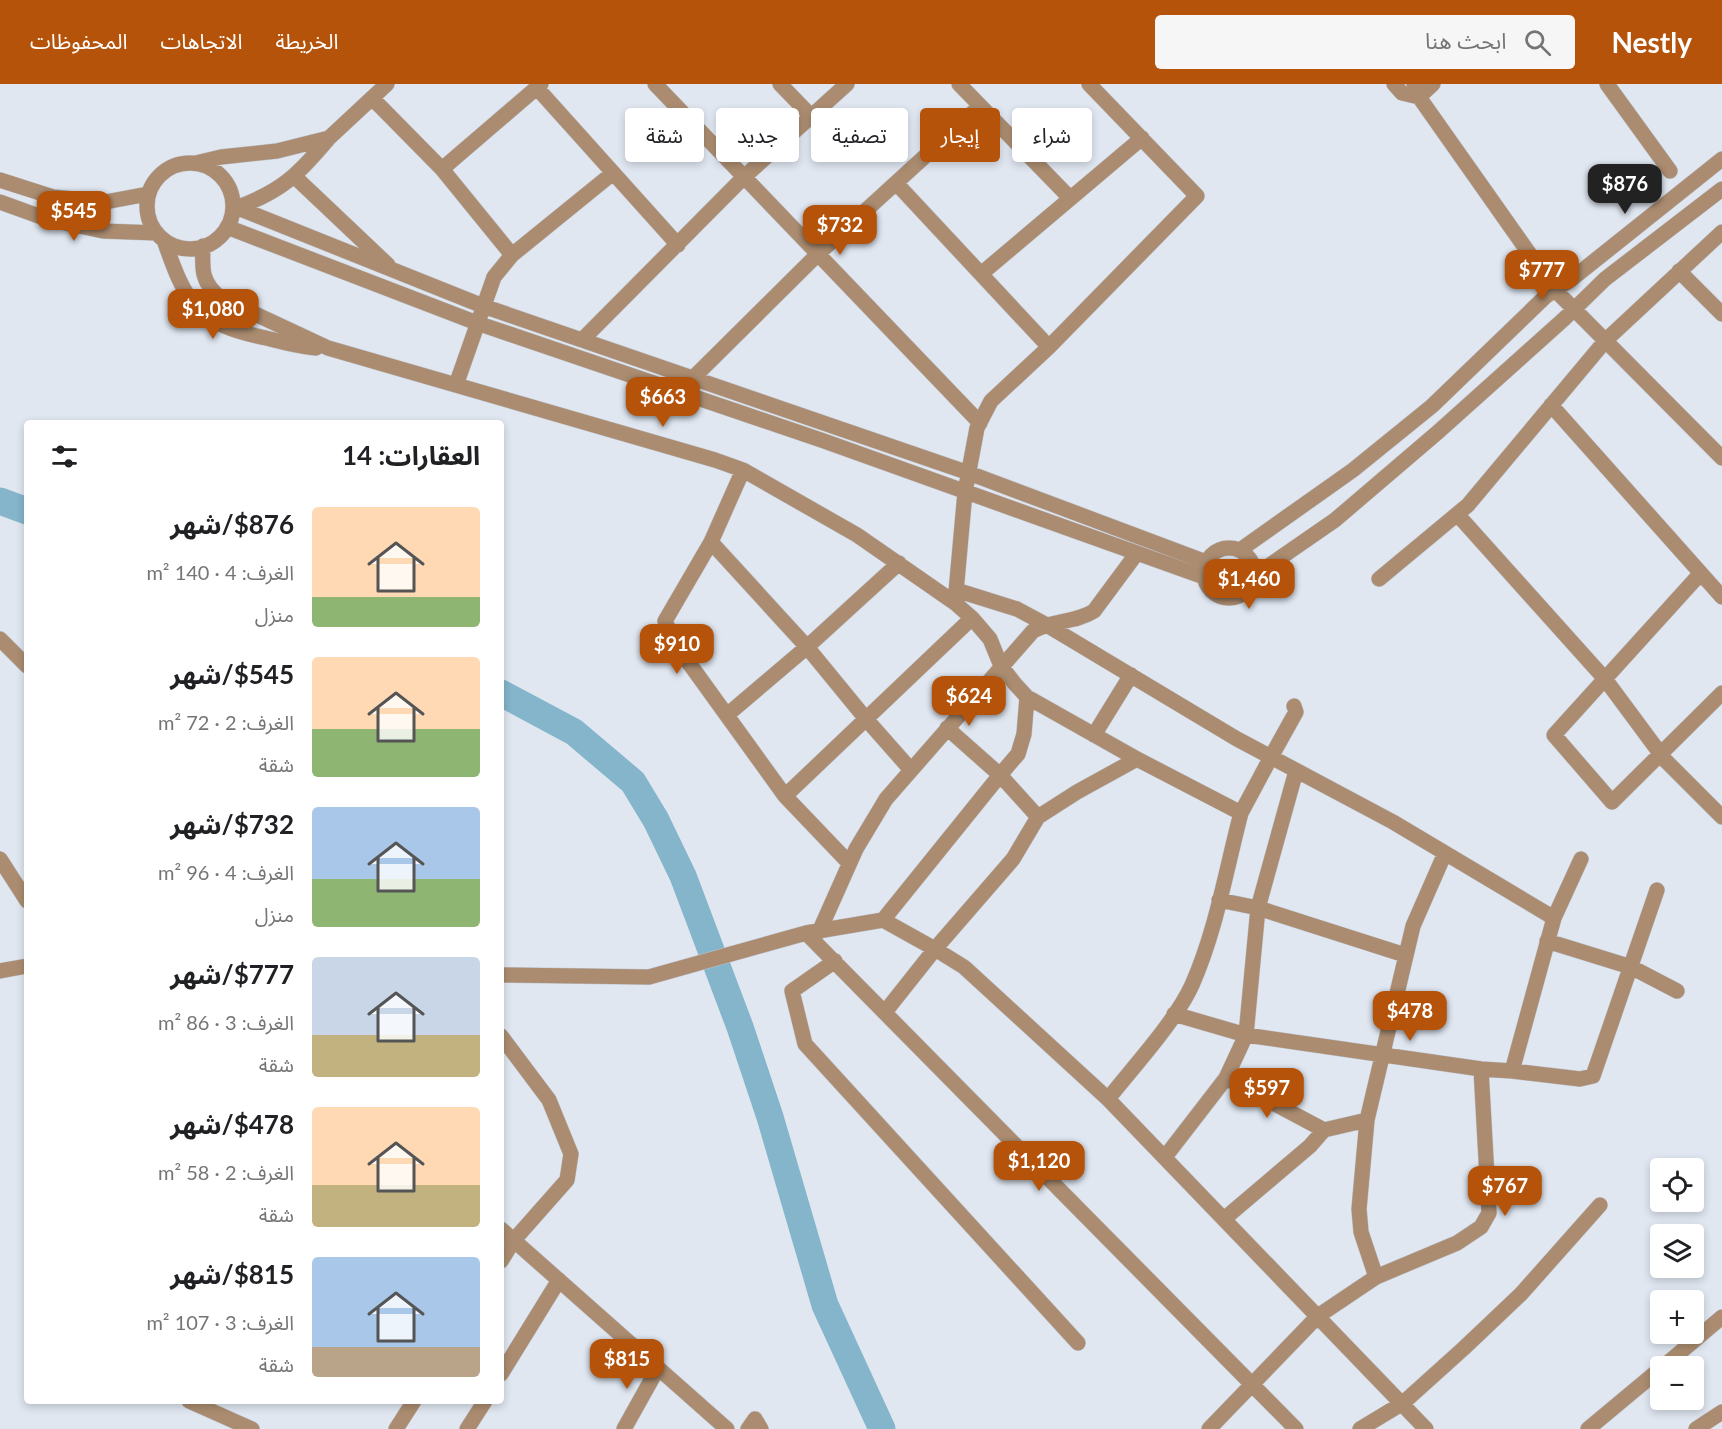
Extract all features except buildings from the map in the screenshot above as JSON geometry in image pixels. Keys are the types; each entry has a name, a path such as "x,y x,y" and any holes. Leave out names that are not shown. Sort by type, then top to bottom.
{"street":[{"path":"235,207 260,199 284,185 329,138 387,84"},
{"path":"655,84 980,423"},
{"path":"582,340 744,177 811,116 780,84"},
{"path":"820,108 847,84"},
{"path":"959,84 1070,198"},
{"path":"1089,84 1197,196 1049,347 991,401 977,428 965,492 956,596 990,639 1001,666 1027,697 1137,759 1241,813"},
{"path":"1394,84 1402,93 1433,84"},
{"path":"1607,84 1670,171"},
{"path":"442,168 539,86 678,245"},
{"path":"1417,90 1555,290 1722,458"},
{"path":"372,98 442,168 512,255"},
{"path":"683,393 693,378 818,254 979,106"},
{"path":"328,348 310,348 254,336 215,323 200,312 183,290 148,214 148,194 153,184 167,170 176,165 277,151 329,138"},
{"path":"981,274 1142,138"},
{"path":"1240,550 1353,470 1432,406 1546,296 1573,278 1722,159"},
{"path":"0,202 47,219 103,231 160,236 183,248 203,246 221,235 235,207 223,178 215,171 196,163"},
{"path":"456,385 494,277 512,255 613,173"},
{"path":"294,176 395,271"},
{"path":"0,180 53,197 105,202 148,194"},
{"path":"897,183 1049,347"},
{"path":"1254,576 1251,561 1240,550 1224,548 1211,555 1205,570 1211,591 1226,598 1241,595 1247,590 1254,576 1335,520 1438,432 1605,279 1722,189"},
{"path":"235,207 483,306 969,473 1205,570"},
{"path":"227,227 477,323 1137,553 1205,570"},
{"path":"1379,579 1468,505 1606,340 1722,231"},
{"path":"203,246 204,278 210,290 221,298 328,348 743,470 857,535 956,596 1017,609 1045,624 1237,739 1393,822 1554,918"},
{"path":"1680,271 1722,314"},
{"path":"1551,405 1722,597"},
{"path":"743,470 711,542 666,621 676,645 785,796 849,863"},
{"path":"1457,514 1605,679 1660,754 1722,817"},
{"path":"711,542 807,647 911,770"},
{"path":"806,933 886,799 1001,666 1033,631 1045,624 1084,617 1094,611 1137,553"},
{"path":"727,716 807,647 899,562"},
{"path":"1700,574 1554,735 1612,802 1722,693"},
{"path":"785,796 972,618"},
{"path":"0,639 24,663"},
{"path":"1094,735 1131,675"},
{"path":"883,920 1018,754 1024,734 1027,697"},
{"path":"1108,1099 1174,1014 1191,986 1206,946 1241,813 1296,712 1294,706"},
{"path":"947,728 1000,775 1038,817"},
{"path":"885,1012 935,949 1013,860 1038,817 1077,792 1137,759"},
{"path":"1165,1157 1226,1078 1246,1035 1258,908 1296,771"},
{"path":"1376,1277 1361,1233 1359,1209 1367,1120 1413,926 1445,853"},
{"path":"0,859 24,896"},
{"path":"1512,1071 1554,918 1581,859"},
{"path":"1174,1014 1246,1035 1381,1055 1481,1069 1580,1079 1593,1076 1657,890"},
{"path":"1219,900 1258,908 1405,955"},
{"path":"504,975 649,977 806,933 883,920 964,967 1108,1099 1426,1429"},
{"path":"806,933 1296,1429"},
{"path":"1547,941 1631,967 1677,991"},
{"path":"835,962 792,991 805,1044 1078,1343"},
{"path":"0,971 24,966"},
{"path":"504,1040 549,1100 571,1154 567,1180 514,1240 504,1257"},
{"path":"1209,1429 1318,1316 1376,1277 1457,1243 1481,1227 1489,1213 1481,1069"},
{"path":"1226,1078 1324,1130"},
{"path":"1224,1219 1310,1146 1324,1130 1367,1120"},
{"path":"1360,1429 1403,1403 1521,1294 1600,1205"},
{"path":"504,1232 727,1429"},
{"path":"504,1369 559,1280"},
{"path":"1676,1356 1722,1317"},
{"path":"1707,1330 1722,1337"},
{"path":"624,1429 658,1368"},
{"path":"1588,1429 1650,1378"},
{"path":"196,1404 252,1429"},
{"path":"396,1429 412,1404"},
{"path":"467,1429 482,1404"},
{"path":"1696,1429 1722,1412"},
{"path":"748,1429 755,1419 761,1429"}],"waterway":[{"path":"0,501 24,510"},
{"path":"504,695 574,732 633,782 656,820 683,876 740,1027 770,1117 825,1305 882,1429"}]}
